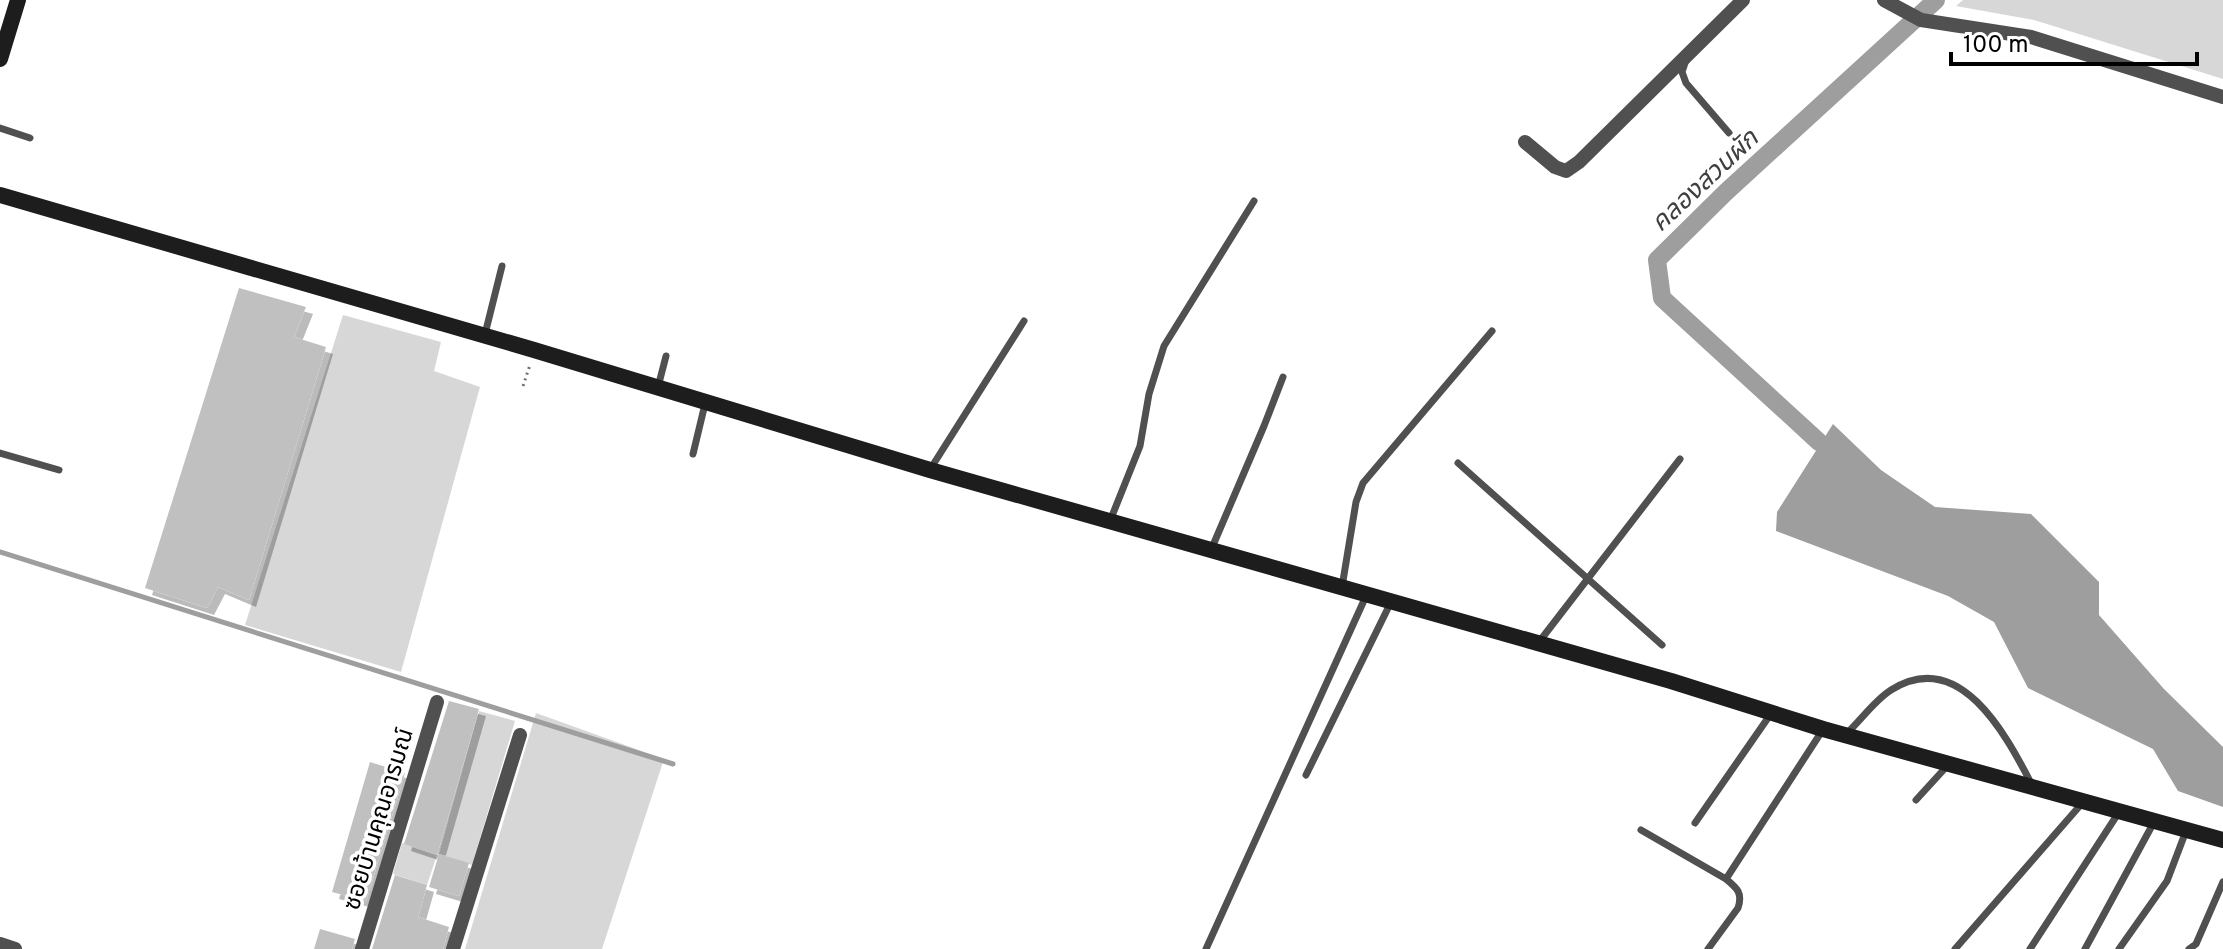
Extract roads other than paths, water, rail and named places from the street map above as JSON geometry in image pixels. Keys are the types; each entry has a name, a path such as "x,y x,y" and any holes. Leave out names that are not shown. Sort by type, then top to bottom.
{"street":[{"path":"0,59 18,0"},
{"path":"1525,142 1555,167 1566,171 1579,162 1743,0"},
{"path":"1884,0 1921,20 2031,37 2223,97"},
{"path":"0,195 534,350 930,470 1367,594 1823,729 2085,799 2223,840"},
{"name":"ซอยบ้านคุณอารมณ์","path":"362,949 437,702"},
{"path":"453,949 520,735"},
{"path":"0,944 15,949"}],"lane":[{"path":"1688,54 1682,72 1686,83 1729,133"},
{"path":"0,128 30,138"},
{"path":"1110,521 1140,446 1149,394 1164,346 1254,201"},
{"path":"484,336 502,266"},
{"path":"930,470 1024,321"},
{"path":"1342,587 1356,502 1363,483 1492,331"},
{"path":"657,389 666,356"},
{"path":"1211,550 1283,377"},
{"path":"693,454 705,404"},
{"path":"0,453 59,470"},
{"path":"1538,644 1680,459"},
{"path":"1458,463 1662,645"},
{"path":"1206,949 1367,594"},
{"path":"1306,775 1391,602"},
{"path":"1845,735 1890,690 1919,678 1948,681 1970,695 1990,716 2009,741 2032,786"},
{"path":"1695,823 1771,713"},
{"path":"1726,879 1823,729"},
{"path":"1916,800 1950,764"},
{"path":"1955,949 2085,799"},
{"path":"2030,949 2120,810"},
{"path":"2085,949 2155,820"},
{"path":"2119,949 2167,881 2187,829"},
{"path":"1641,830 1739,889 1741,900 1738,908 1708,949"},
{"path":"2189,949 2196,944 2223,882"}],"waterway":[{"name":"คลองสวนผัก","path":"1819,442 1662,298 1657,260 1726,192 1936,0"},
{"path":"0,552 673,764"}]}
